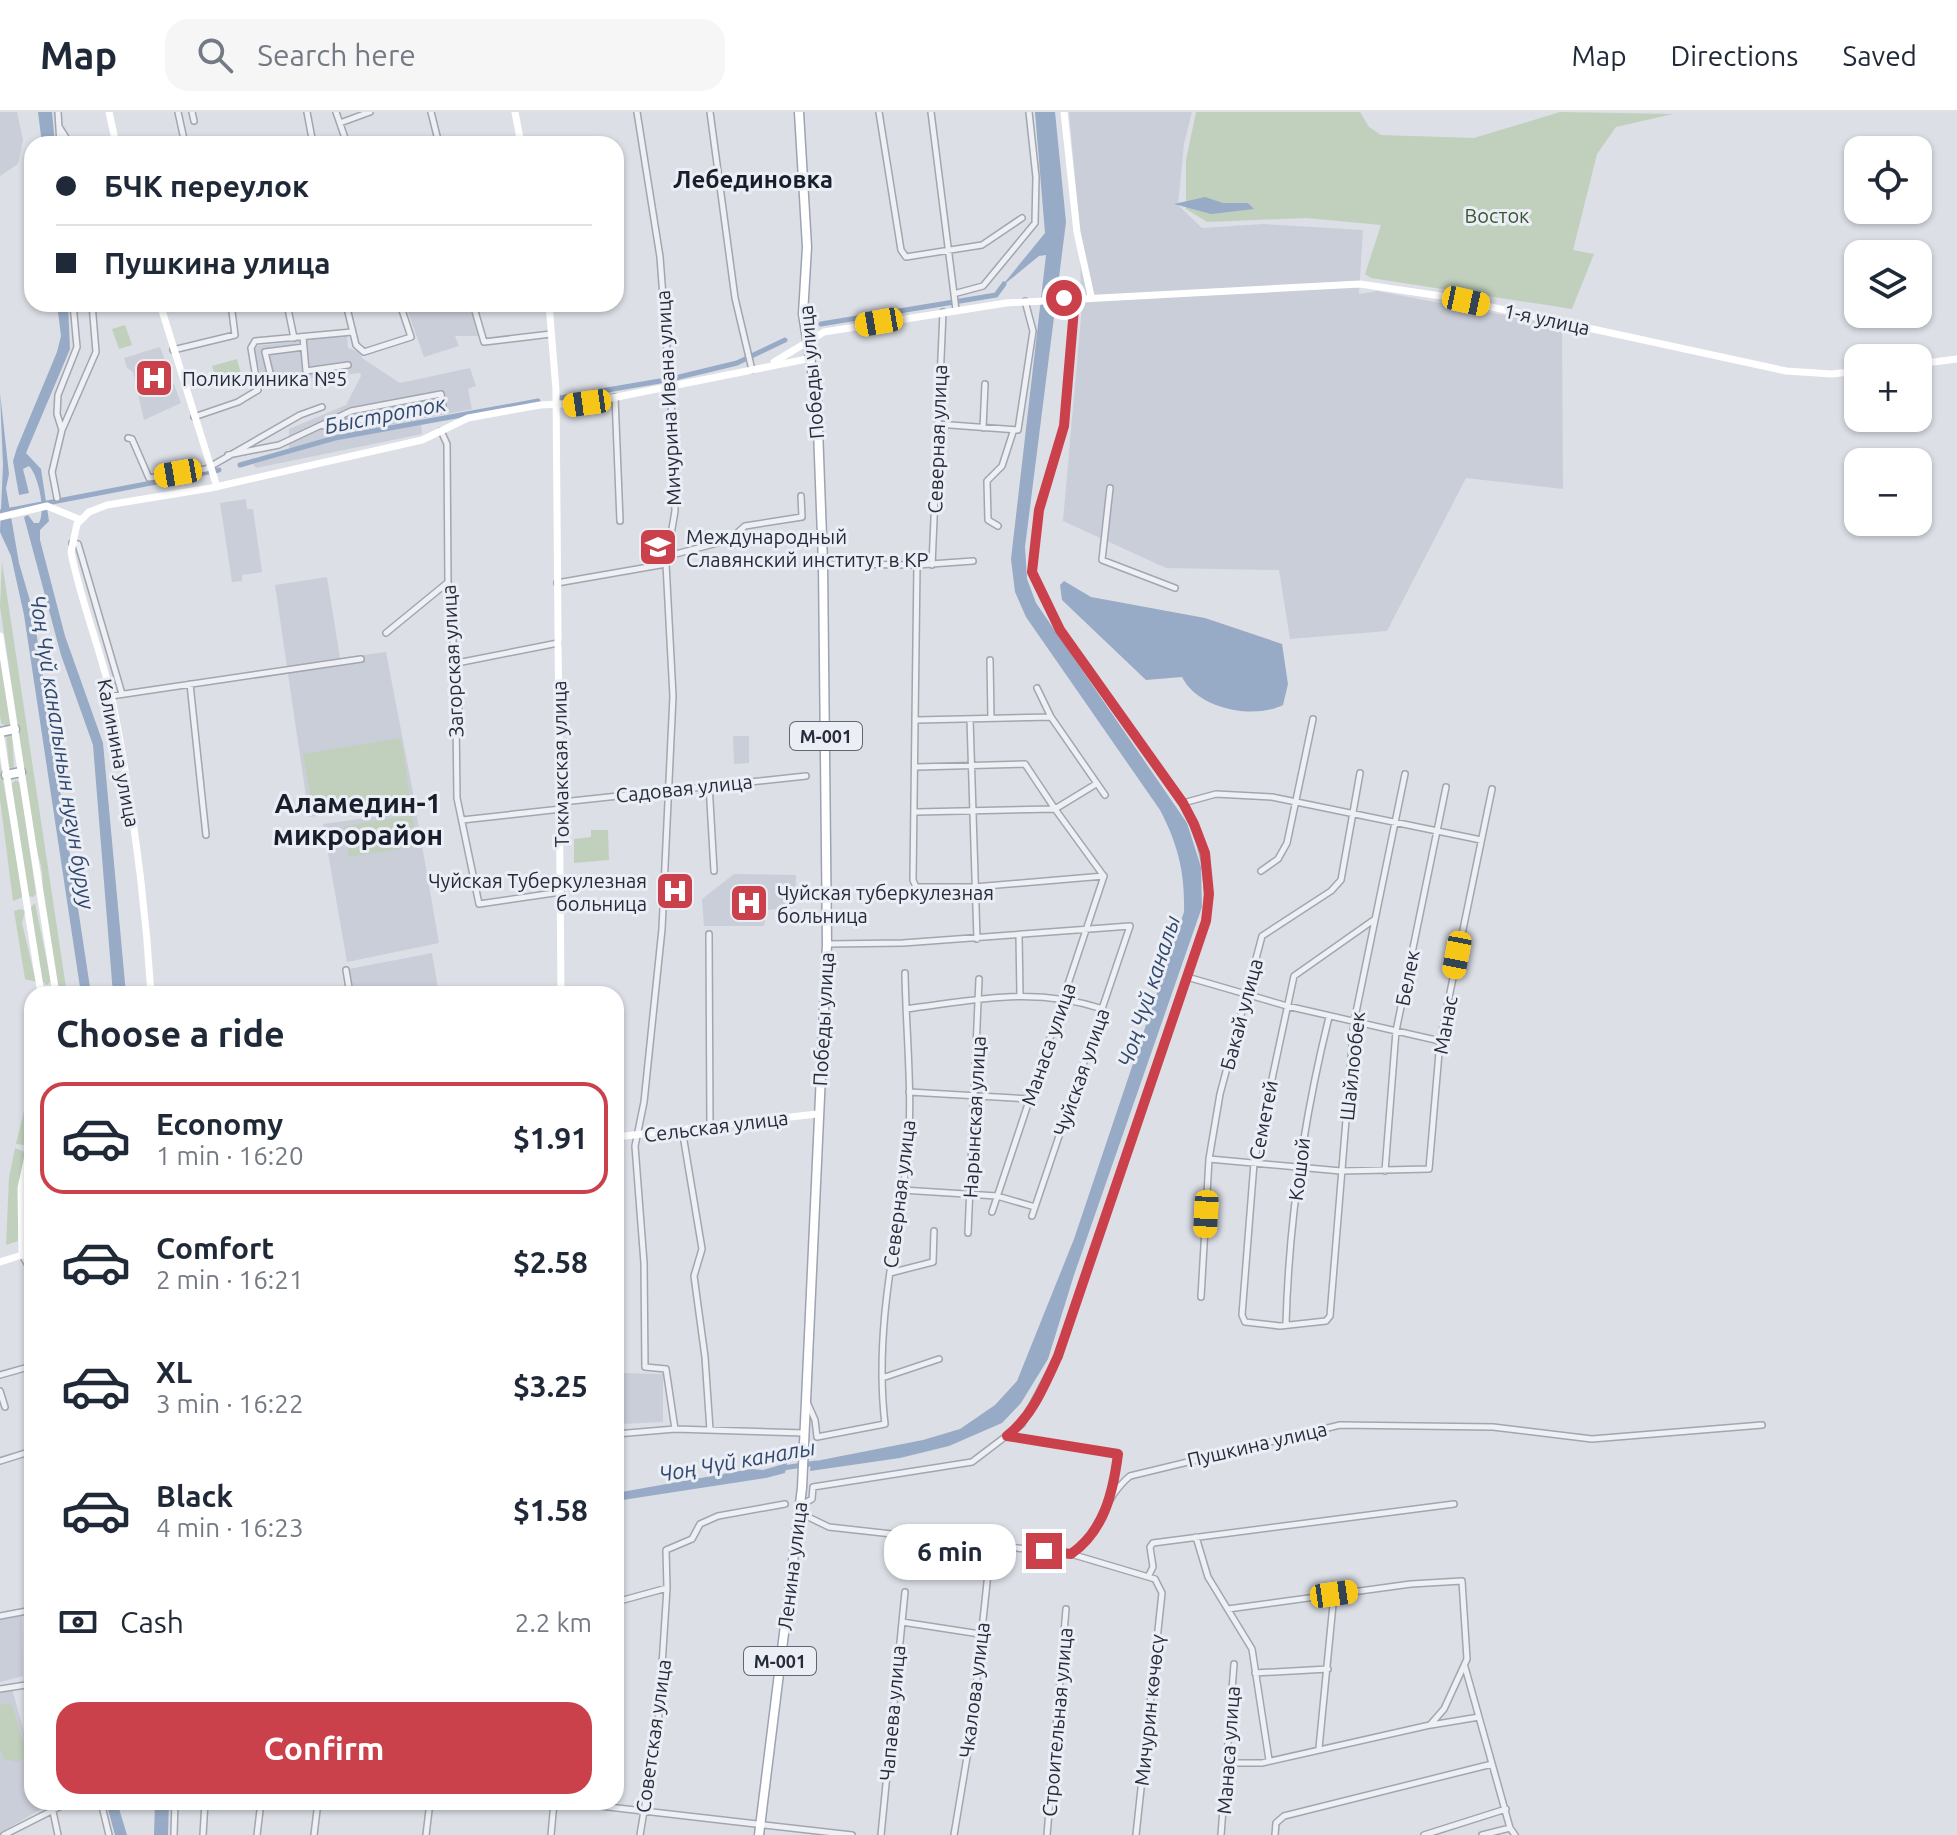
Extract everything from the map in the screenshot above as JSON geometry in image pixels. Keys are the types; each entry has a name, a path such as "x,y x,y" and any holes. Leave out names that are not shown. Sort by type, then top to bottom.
{"main road":[{"path":"109,112 114,136"},
{"path":"515,112 520,136"},
{"name":"Победы улица","path":"799,112 807,247 803,314 812,358 823,564 827,944 802,1488"},
{"path":"1064,112 1077,232 1091,296"},
{"name":"1-я улица","path":"1030,300 1378,285 1786,371 1844,373"},
{"path":"768,365 824,332 943,312 956,301 1030,300"},
{"path":"162,312 216,482"},
{"name":"Токмакская улица","path":"550,312 560,582 561,986"},
{"path":"70,543 81,520 107,505 422,440 468,418 615,397 812,358"},
{"path":"1932,362 1957,359"},
{"path":"0,517 47,506 81,520"},
{"name":"Калинина улица","path":"70,543 111,696 138,849 150,986"},
{"path":"0,636 54,986"},
{"path":"15,729 0,733 40,986"},
{"path":"6,775 21,772"},
{"path":"26,901 40,899"},
{"name":"Сельская улица","path":"624,1136 817,1114"},
{"path":"0,1262 22,1255 21,1188 24,1176"},
{"name":"Ленина улица","path":"759,1835 802,1488"}],"street":[{"path":"58,112 60,136"},
{"path":"178,112 183,136"},
{"path":"192,112 194,121"},
{"path":"307,112 312,136"},
{"path":"336,112 344,136"},
{"path":"340,123 370,112"},
{"path":"431,112 437,136"},
{"name":"Мичурина Ивана улица","path":"637,112 660,257 675,511 666,564 673,696 671,789 662,929 637,1135 644,1263 645,1367 666,1369 675,1429"},
{"path":"710,112 735,298 752,370"},
{"path":"879,112 901,250 906,257 982,245 1022,218"},
{"path":"931,112 956,301 983,286 1035,223 1036,177 1029,112"},
{"path":"59,127 65,136"},
{"path":"1075,297 1064,426 1039,510 1032,572 1060,630 1183,803 1205,853 1209,894 1206,921 1058,1356 1035,1406 1022,1424 972,1462 813,1487 812,1499 800,1509 829,1527 1071,1554 1152,1577 1150,1547 1153,1543 1454,1504"},
{"path":"937,424 1018,430 1033,331 1030,300"},
{"path":"62,430 57,414 58,395 77,347 74,312"},
{"path":"57,498 52,472 62,430 96,352 93,312"},
{"path":"172,350 235,335 232,312"},
{"path":"289,312 294,338"},
{"path":"348,312 356,345 364,352 411,338 403,312"},
{"path":"475,312 484,342 552,334"},
{"name":"Северная улица","path":"932,565 943,312"},
{"path":"194,417 238,402 258,390 252,343 352,332"},
{"path":"303,337 306,371 348,365"},
{"path":"271,377 265,352 304,347"},
{"path":"983,428 985,384"},
{"path":"228,455 279,445 351,411 441,394 443,406 324,426"},
{"path":"615,397 620,521"},
{"path":"128,438 132,439 149,478 212,466 322,407"},
{"name":"Загорская улица","path":"441,430 447,444 448,583 452,664 459,710 456,718 457,798 479,904 561,892"},
{"path":"998,526 988,520 987,481 1002,466 1013,432"},
{"path":"1110,488 1102,560 1175,588"},
{"path":"668,556 729,540 745,526 802,517 801,496"},
{"path":"70,543 78,544 122,694"},
{"path":"823,564 932,565 973,561"},
{"path":"560,582 666,564"},
{"path":"917,565 917,767 913,880 916,887 974,887 1104,876"},
{"path":"386,633 448,583"},
{"path":"452,664 558,643"},
{"path":"111,696 361,659"},
{"path":"990,660 991,718"},
{"path":"190,684 206,835"},
{"path":"1037,688 1051,717 1105,795"},
{"path":"917,720 1051,717"},
{"path":"970,719 977,939"},
{"path":"1261,871 1283,852 1313,719"},
{"path":"917,767 1025,764 1104,876"},
{"name":"Бакай улица","path":"1201,1297 1209,1159 1220,1094 1262,936 1331,891 1341,880 1360,773"},
{"name":"Шайлообек","path":"1286,1324 1326,1321 1330,1316 1354,1022 1405,774"},
{"name":"Садовая улица","path":"462,820 709,784 806,776"},
{"path":"709,784 714,871"},
{"path":"916,812 1055,807 1096,784"},
{"name":"Белек","path":"1385,1171 1396,1031 1446,787"},
{"name":"Манас","path":"1385,1171 1429,1169 1440,1041 1492,789"},
{"path":"1183,803 1216,794 1295,802 1481,840"},
{"name":"Манаса улица","path":"992,1212 1104,876"},
{"name":"Семетей","path":"1286,1324 1245,1322 1242,1318 1254,1163 1287,1006 1294,976 1375,919"},
{"name":"Чуйская улица","path":"1032,1216 1130,926 1086,929"},
{"path":"827,944 977,939 1086,929"},
{"path":"709,934 710,1126"},
{"path":"1019,935 1020,995"},
{"path":"346,970 349,986"},
{"name":"Северная улица","path":"805,1397 815,1420 817,1437 885,1424 882,1378 909,1092 905,973"},
{"path":"1187,977 1329,1017 1440,1041"},
{"name":"Нарынская улица","path":"968,1233 979,979"},
{"path":"906,1009 1020,995 1065,997 1103,1009"},
{"name":"Кошой","path":"1286,1324 1288,1255 1307,1106 1329,1017"},
{"path":"909,1092 974,1093 1030,1099"},
{"path":"682,1129 702,1249 694,1276 705,1357 710,1430"},
{"path":"1209,1159 1341,1171 1385,1171"},
{"path":"902,1190 997,1196 1035,1207"},
{"path":"890,1273 933,1262 934,1231"},
{"path":"882,1378 939,1359"},
{"path":"0,1375 24,1368"},
{"path":"0,1391 5,1407"},
{"name":"Пушкина улица","path":"1113,1490 1130,1476 1144,1470 1340,1425 1493,1427 1592,1439 1762,1425"},
{"path":"624,1433 675,1429 804,1433"},
{"path":"1007,1436 1118,1454 1113,1490 1089,1541 1071,1554"},
{"path":"0,1461 24,1454"},
{"name":"Советская улица","path":"640,1835 641,1811 658,1727 666,1644 666,1550 692,1539 700,1524 718,1516 785,1504"},
{"path":"1196,1537 1208,1577 1252,1649 1270,1760"},
{"name":"Чкалова улица","path":"954,1835 971,1733 991,1545"},
{"name":"Мичурин көчөсү","path":"1136,1835 1160,1585 1152,1577"},
{"path":"1228,1609 1411,1584 1462,1581 1465,1666 1510,1828 1515,1835"},
{"path":"624,1600 667,1588"},
{"path":"902,1622 905,1592"},
{"path":"1319,1749 1334,1594"},
{"name":"Строительная улица","path":"1047,1835 1066,1609"},
{"path":"0,1616 24,1612"},
{"name":"Чапаева улица","path":"881,1835 902,1622 980,1634"},
{"name":"Манаса улица","path":"1221,1835 1229,1763 1234,1664"},
{"path":"1430,1725 1444,1709 1455,1679 1465,1666"},
{"path":"1255,1673 1328,1669"},
{"path":"0,1689 24,1685"},
{"path":"1229,1763 1262,1763 1479,1717"},
{"path":"1275,1835 1276,1823 1284,1816 1492,1764"},
{"path":"624,1809 852,1835"},
{"path":"1424,1835 1506,1809"},
{"path":"4,1835 45,1810"},
{"path":"53,1810 58,1835"},
{"path":"103,1810 109,1835"},
{"path":"174,1835 175,1810"},
{"path":"203,1835 205,1810"},
{"path":"257,1835 260,1810"},
{"path":"314,1835 317,1810"},
{"path":"426,1835 429,1810"},
{"path":"551,1835 553,1810"},
{"path":"1482,1835 1510,1828"}],"shaded area":[{"path":"0,112 17,112 23,140 18,164 0,176"},
{"path":"1069,112 1192,112 1184,144 1178,205 1202,228 1263,224 1363,230 1359,294 1377,291 1562,326 1563,489 1466,478 1387,631 1290,639 1279,570 1166,568 1063,521 1081,317 1080,231"},
{"path":"408,312 472,312 478,336 455,336 459,346 424,357"},
{"name":"Быстроток","path":"347,335 348,348 360,352 362,358 400,383 470,368 476,386 468,389 472,409 350,433 289,449 289,429 346,405 360,373 287,381 264,388 254,351 257,346"},
{"name":"Поликлиника №5","path":"160,347 181,403 144,420 133,372 127,368 124,358"},
{"path":"421,423 422,434 256,468 253,464 333,440"},
{"path":"246,499 247,509 253,509 262,572 242,575 242,581 232,582 220,503"},
{"path":"327,577 340,658 386,652 415,803 309,817 275,585"},
{"path":"733,736 749,736 749,763 734,764"},
{"path":"416,811 439,943 347,962 323,824"},
{"name":"Чуйская туберкулезная больница","path":"734,874 796,875 795,907 767,910 764,926 704,926 702,899"},
{"path":"432,953 438,986 352,986 349,969"},
{"path":"624,1373 663,1374 663,1422 624,1424"},
{"path":"22,1614 23,1676 0,1682 0,1619"},
{"path":"12,1689 24,1732 24,1810 40,1810 0,1833 0,1693"}],"green space":[{"name":"Восток","path":"1196,112 1360,112 1369,127 1381,135 1474,138 1560,112 1673,114 1616,127 1597,154 1573,250 1594,254 1572,309 1371,278 1365,274 1381,225 1306,218 1207,222 1186,209 1186,160"},
{"path":"125,325 132,345 119,349 112,329"},
{"path":"237,359 242,377 218,384 212,366"},
{"path":"2,562 66,986 58,986 0,607"},
{"path":"0,650 11,723 6,726 1,723 0,714"},
{"path":"6,734 12,734 14,769 9,767"},
{"path":"401,738 410,796 313,812 303,754"},
{"path":"0,763 23,897 13,901 0,799"},
{"path":"16,780 20,783 36,894 33,897 28,896 11,784"},
{"path":"412,815 417,846 349,857 344,826"},
{"path":"591,830 608,830 609,860 574,863 574,839 591,837"},
{"path":"35,903 51,981 47,985 43,982 30,908"},
{"path":"14,911 25,911 22,923 36,982 25,979"},
{"path":"24,1111 24,1145 16,1144"},
{"path":"15,1148 24,1152 18,1193 18,1241 6,1245 9,1178"},
{"path":"7,1703 13,1707 24,1746 24,1758 17,1762 4,1759 0,1750 0,1705"}],"water":[{"path":"38,112 52,112 54,136 41,136"},
{"path":"1035,112 1055,112 1066,222 1025,547 1027,579 1036,603 1187,823 1201,867 1202,907 1074,1275 1048,1359 1021,1403 1002,1423 949,1446 900,1458 810,1471 811,1462 923,1440 960,1429 995,1405 1017,1381 1074,1239 1184,912 1179,859 1160,810 1026,617 1015,592 1011,559 1046,255 1039,256 1001,287 1045,233"},
{"path":"1205,197 1223,203 1248,203 1254,209 1211,214 1174,204"},
{"path":"58,312 68,312 70,349 26,453 41,469 49,521 40,530 40,540 65,636 103,743 125,986 112,986 93,745 61,655 24,517 28,515 34,523 39,523 42,509 40,493 29,466 23,469 29,493 19,495 13,461 61,336"},
{"path":"0,393 9,474 6,488 19,563 33,611 90,986 80,986 24,615 11,556 0,532 3,465"},
{"path":"1064,581 1091,597 1205,618 1282,644 1288,684 1283,705 1257,711 1227,709 1200,697 1182,677 1146,680 1062,600 1060,585"},
{"path":"787,1463 785,1473 766,1478 624,1500 624,1492 751,1469 763,1470"},
{"path":"108,1810 119,1810 127,1835 115,1835"},
{"path":"155,1810 169,1810 168,1835 154,1835"}],"waterway":[{"name":"Быстроток","path":"821,324 996,295 1004,284"},
{"name":"Быстроток","path":"675,378 737,363 785,340"},
{"name":"Быстроток","path":"560,398 660,381"},
{"name":"Быстроток","path":"240,465 335,438 538,401"},
{"name":"Быстроток","path":"0,512 219,470"},
{"name":"Чоң Чүй каналы","path":"783,1468 816,1463"}],"place":[{"name":"Поликлиника №5","path":"154,378"},
{"name":"Международный Славянский институт в КР","path":"658,547"},
{"name":"Чуйская Туберкулезная больница","path":"675,891"},
{"name":"Чуйская туберкулезная больница","path":"749,903"}],"district":[{"name":"Лебединовка","path":"753,179"},
{"name":"Аламедин-1 микрорайон","path":"358,818"}],"route":[{"path":"1044,1551 1071,1554 1089,1541 1113,1490 1118,1454 1007,1436 1022,1424 1035,1406 1058,1356 1206,921 1209,894 1205,853 1183,803 1060,630 1032,572 1039,510 1064,426 1075,297 1064,298"}],"water label":[{"name":"Чоң Чүй каналынын нугун буруу","path":"63,752"}]}
